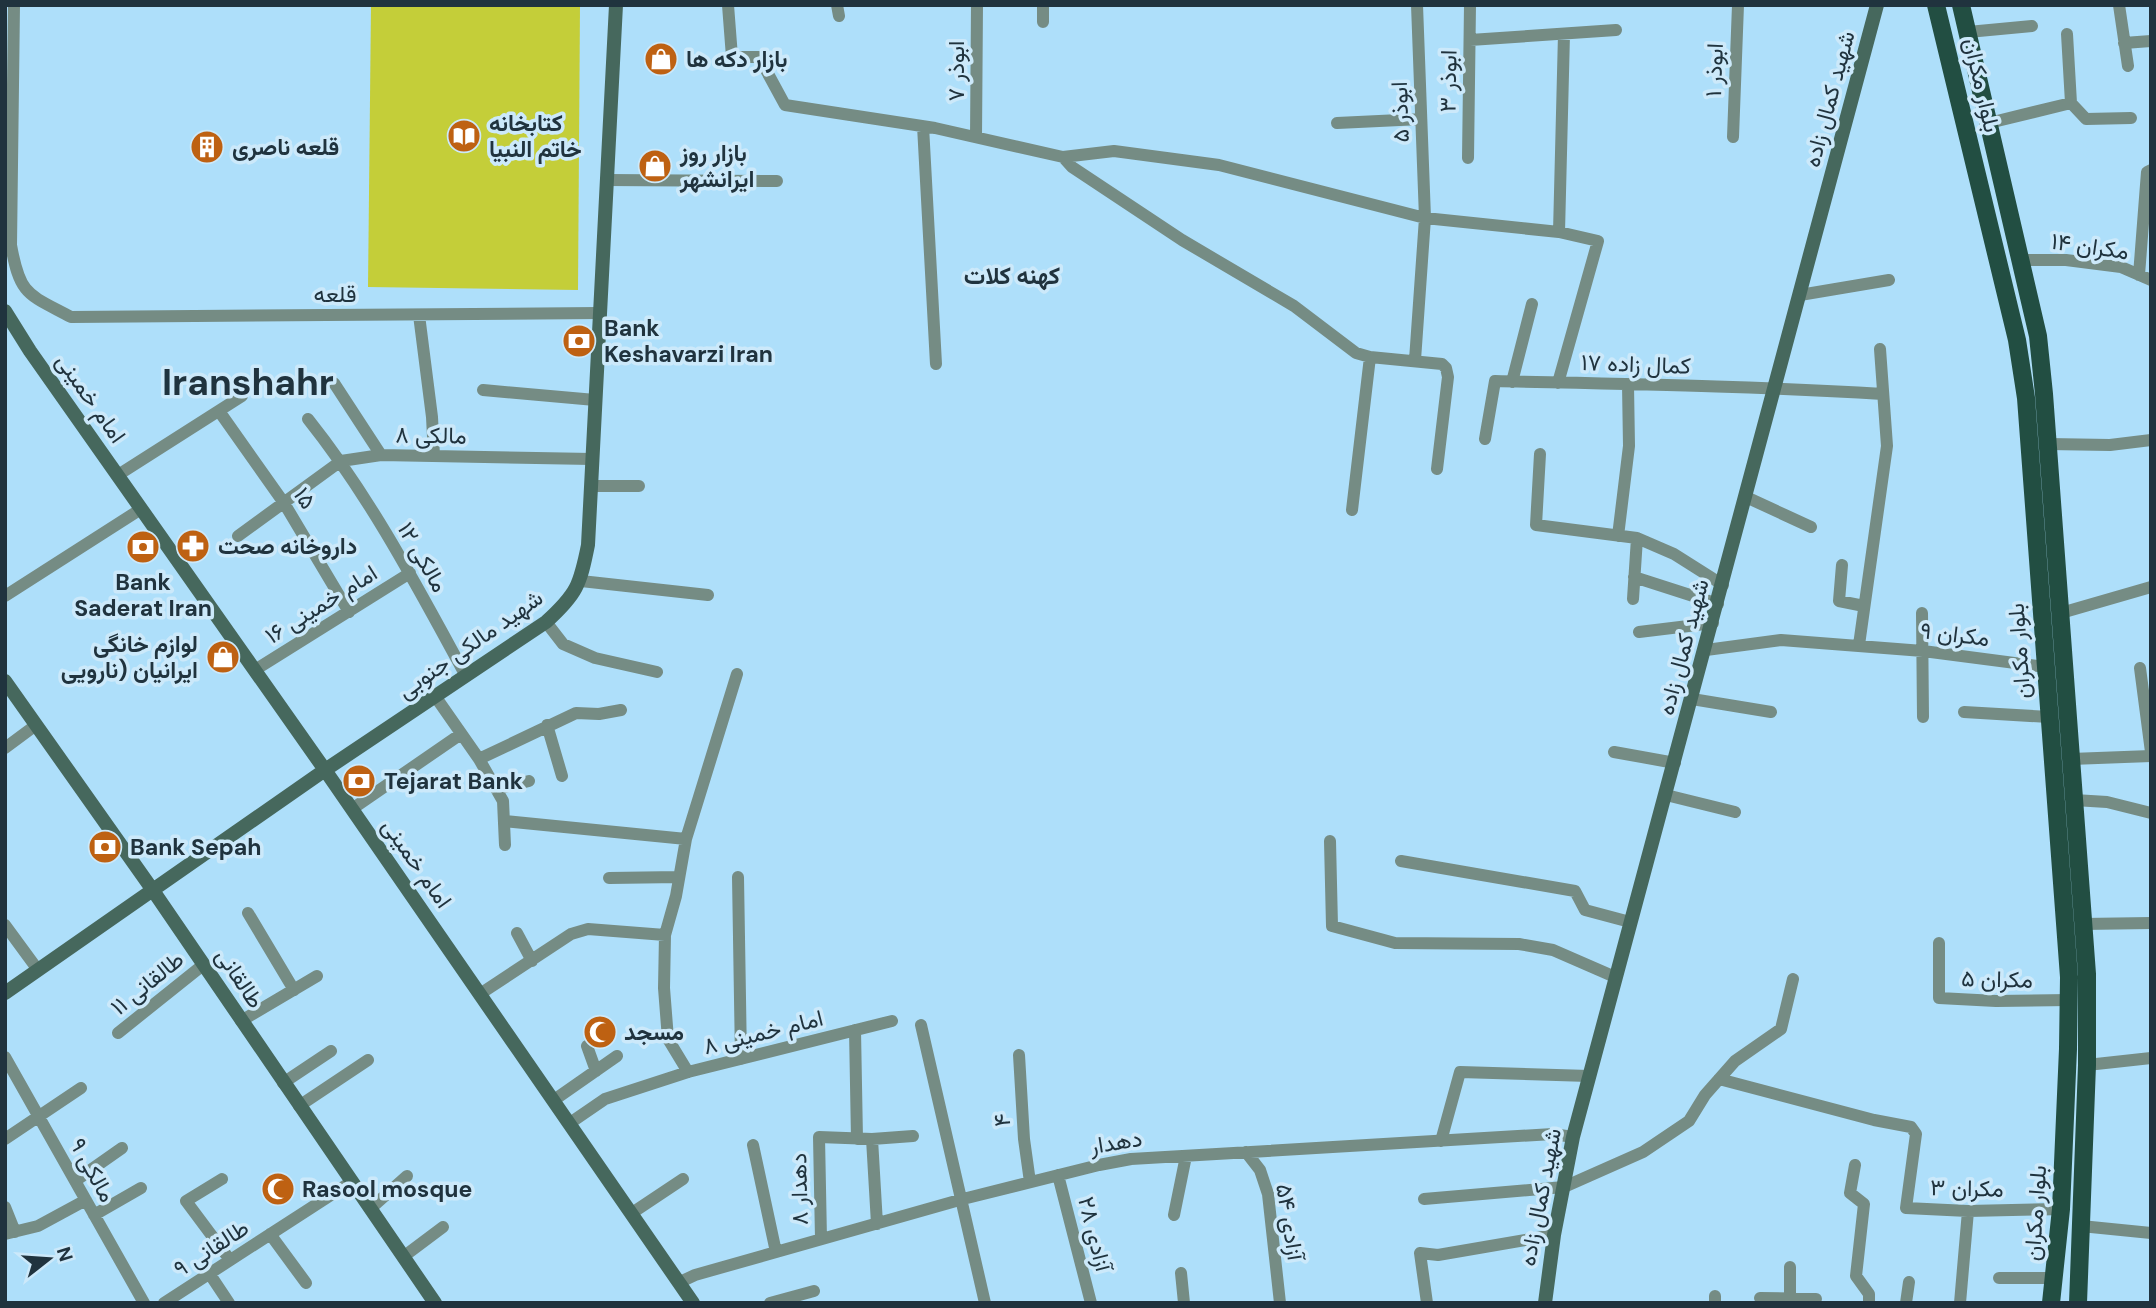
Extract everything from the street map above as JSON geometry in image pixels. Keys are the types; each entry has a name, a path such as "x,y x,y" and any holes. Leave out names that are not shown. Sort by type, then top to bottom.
{"main road":[{"name":"بلوار مکران","path":"1936,5 2018,340 2026,398 2069,977 2061,1209 2054,1295"},
{"name":"بلوار مکران","path":"1961,5 2038,337 2048,444 2087,974 2087,1065 2077,1302"}],"street":[{"path":"9,136 14,5"},
{"name":"شهید مالکی جنوبی","path":"5,993 325,770 546,622 567,603 581,581 588,544 616,5"},
{"path":"727,5 732,57 759,57 785,105 923,127 1063,157 1114,151 1219,165 1425,218 1559,232 1598,240 1559,383"},
{"name":"ابوذر ۷","path":"976,137 977,5"},
{"path":"1043,5 1043,22"},
{"name":"ابوذر ۵","path":"1415,360 1425,218 1416,5"},
{"name":"ابوذر ۳","path":"1468,158 1470,5"},
{"name":"ابوذر ۱","path":"1732,137 1738,5"},
{"name":"شهید کمال زاده","path":"1545,1303 1554,1235 1573,1137 1706,650 1877,5"},
{"path":"2119,5 2128,66"},
{"path":"1968,32 2032,26"},
{"path":"1470,40 1616,30"},
{"path":"1559,232 1564,34"},
{"path":"2067,34 2071,103 2086,119 2131,118"},
{"path":"2124,43 2151,41"},
{"path":"1989,123 2071,103"},
{"path":"1337,123 1421,119"},
{"path":"923,127 936,364"},
{"name":"قلعه","path":"9,136 11,245 16,273 32,296 71,317 599,313"},
{"path":"1063,157 1072,167 1182,240 1294,306 1356,354 1442,364 1448,377 1437,469"},
{"path":"2145,278 2147,172 2151,170"},
{"path":"606,180 777,181"},
{"name":"مکران ۱۴","path":"2021,260 2066,260 2121,267 2145,278"},
{"path":"1800,295 1889,280"},
{"path":"1512,382 1532,304"},
{"name":"امام خمینی","path":"5,311 693,1303"},
{"path":"419,315 432,417 434,456"},
{"path":"1859,645 1887,446 1880,349"},
{"path":"1352,510 1370,357"},
{"name":"کمال زاده ۱۷","path":"1485,439 1495,382 1776,388 1883,394"},
{"path":"334,383 381,455"},
{"path":"1618,536 1629,446 1628,385"},
{"path":"482,390 595,400"},
{"path":"118,475 242,396"},
{"name":"۱۵","path":"219,411 284,503 349,612"},
{"name":"مالکی ۱۲","path":"308,419 341,461 410,573 466,676"},
{"path":"2048,444 2110,445 2151,440"},
{"path":"1540,454 1536,525 1637,538 1674,554 1723,585"},
{"name":"مالکی ۸","path":"238,536 341,461 381,455 592,459"},
{"path":"591,486 639,486"},
{"path":"1746,497 1811,527"},
{"path":"5,596 141,509"},
{"path":"1633,599 1637,538"},
{"path":"1842,565 1839,601 1864,606"},
{"name":"امام خمینی ۱۶","path":"255,670 410,573"},
{"path":"1634,577 1718,604"},
{"path":"581,581 708,595"},
{"path":"2061,613 2151,587"},
{"path":"1922,613 1923,717"},
{"path":"546,622 563,644 596,658 657,672"},
{"path":"1639,632 1713,623"},
{"name":"مکران ۹","path":"1706,650 1781,640 1923,651 2045,667"},
{"path":"2071,759 2151,754 2140,668"},
{"path":"688,1072 668,1039 664,988 665,935 686,839 737,674"},
{"name":"طالقانی","path":"5,681 152,889 435,1303"},
{"path":"435,696 479,759 503,801 505,845"},
{"path":"1692,699 1771,712"},
{"path":"479,759 576,713 599,714 621,709"},
{"path":"1964,712 2049,717"},
{"path":"5,748 36,725"},
{"path":"547,725 562,776"},
{"path":"352,809 461,734"},
{"path":"1614,752 1675,763"},
{"path":"496,789 529,781"},
{"path":"1666,795 1735,812"},
{"path":"2074,800 2107,802 2151,813"},
{"path":"504,821 686,839"},
{"path":"1330,841 1332,926 1395,943 1519,944 1553,950 1615,978"},
{"path":"1401,861 1575,891 1585,910 1630,922"},
{"path":"610,878 679,877"},
{"path":"738,877 741,1059"},
{"path":"248,913 294,989"},
{"path":"2084,924 2151,923"},
{"path":"5,925 38,970"},
{"path":"480,994 571,934 588,929 665,935"},
{"path":"517,933 532,961"},
{"name":"مکران ۵","path":"1939,943 1939,998 1996,1001 2069,1000"},
{"name":"طالقانی ۱۱","path":"118,1033 203,965"},
{"path":"241,1021 317,976"},
{"path":"1424,1199 1564,1187 1643,1152 1689,1121 1704,1095 1735,1061 1781,1029 1793,979"},
{"name":"امام خمینی ۸","path":"570,1124 605,1099 688,1072 892,1021"},
{"path":"922,1025 985,1303"},
{"path":"855,1031 857,1139 913,1136"},
{"path":"587,1046 596,1071"},
{"path":"283,1083 331,1051"},
{"name":"۴","path":"1019,1055 1024,1139 1030,1182"},
{"path":"554,1100 617,1056"},
{"name":"مالکی ۹","path":"5,1057 144,1303"},
{"path":"2087,1065 2151,1058"},
{"path":"299,1106 368,1060"},
{"path":"1441,1140 1460,1072 1589,1076"},
{"name":"مکران ۳","path":"1719,1079 1874,1120 1911,1126 1916,1134 1906,1208 1968,1211 2061,1209"},
{"path":"5,1139 81,1088"},
{"name":"دهدار","path":"680,1282 695,1275 963,1199 1131,1159 1553,1134 1573,1137"},
{"name":"دهدار ۸","path":"821,1240 819,1137 857,1139"},
{"path":"872,1139 877,1224"},
{"path":"753,1145 776,1252"},
{"path":"75,1181 122,1147"},
{"name":"آزادی ۵۴","path":"1246,1152 1260,1170 1268,1194 1280,1303"},
{"path":"1174,1215 1186,1156"},
{"path":"1855,1165 1850,1193 1864,1205 1856,1276 1869,1294 1869,1303"},
{"path":"370,1209 407,1175"},
{"name":"آزادی ۲۸","path":"1058,1175 1091,1303"},
{"path":"222,1179 186,1201 230,1260"},
{"path":"632,1213 683,1179"},
{"name":"طالقانی ۹","path":"164,1303 351,1182"},
{"path":"94,1215 141,1188"},
{"path":"5,1207 10,1233 38,1226 86,1200"},
{"path":"1960,1303 1968,1211"},
{"path":"2081,1226 2151,1233"},
{"path":"403,1257 443,1227"},
{"path":"270,1234 306,1283"},
{"path":"1427,1303 1420,1253 1438,1255 1554,1235"},
{"path":"1790,1267 1790,1301"},
{"path":"209,1273 229,1303"},
{"path":"1181,1273 1184,1303"},
{"path":"1999,1278 2054,1295"},
{"path":"1906,1303 1909,1282"},
{"path":"770,1303 814,1291"},
{"path":"1760,1298 1790,1301 1816,1299"}],"green space":[{"path":"371,5 580,5 578,290 368,287"}],"place":[{"name":"بازار دکه ها","path":"661,59"},
{"name":"کتابخانه خاتم النبیا","path":"464,136"},
{"name":"قلعه ناصری","path":"207,147"},
{"name":"بازار روز ایرانشهر","path":"655,166"},
{"name":"Bank Keshavarzi Iran","path":"579,341"},
{"name":"داروخانه صحت","path":"193,546"},
{"name":"Bank Saderat Iran","path":"143,547"},
{"name":"لوازم خانگی ایرانیان (نارویی","path":"223,657"},
{"name":"Tejarat Bank","path":"359,781"},
{"name":"Bank Sepah","path":"105,847"},
{"name":"مسجد","path":"600,1032"},
{"name":"Rasool mosque","path":"278,1189"}],"district":[{"name":"کهنه کلات","path":"1012,275"},
{"name":"Iranshahr","path":"248,382"}]}
